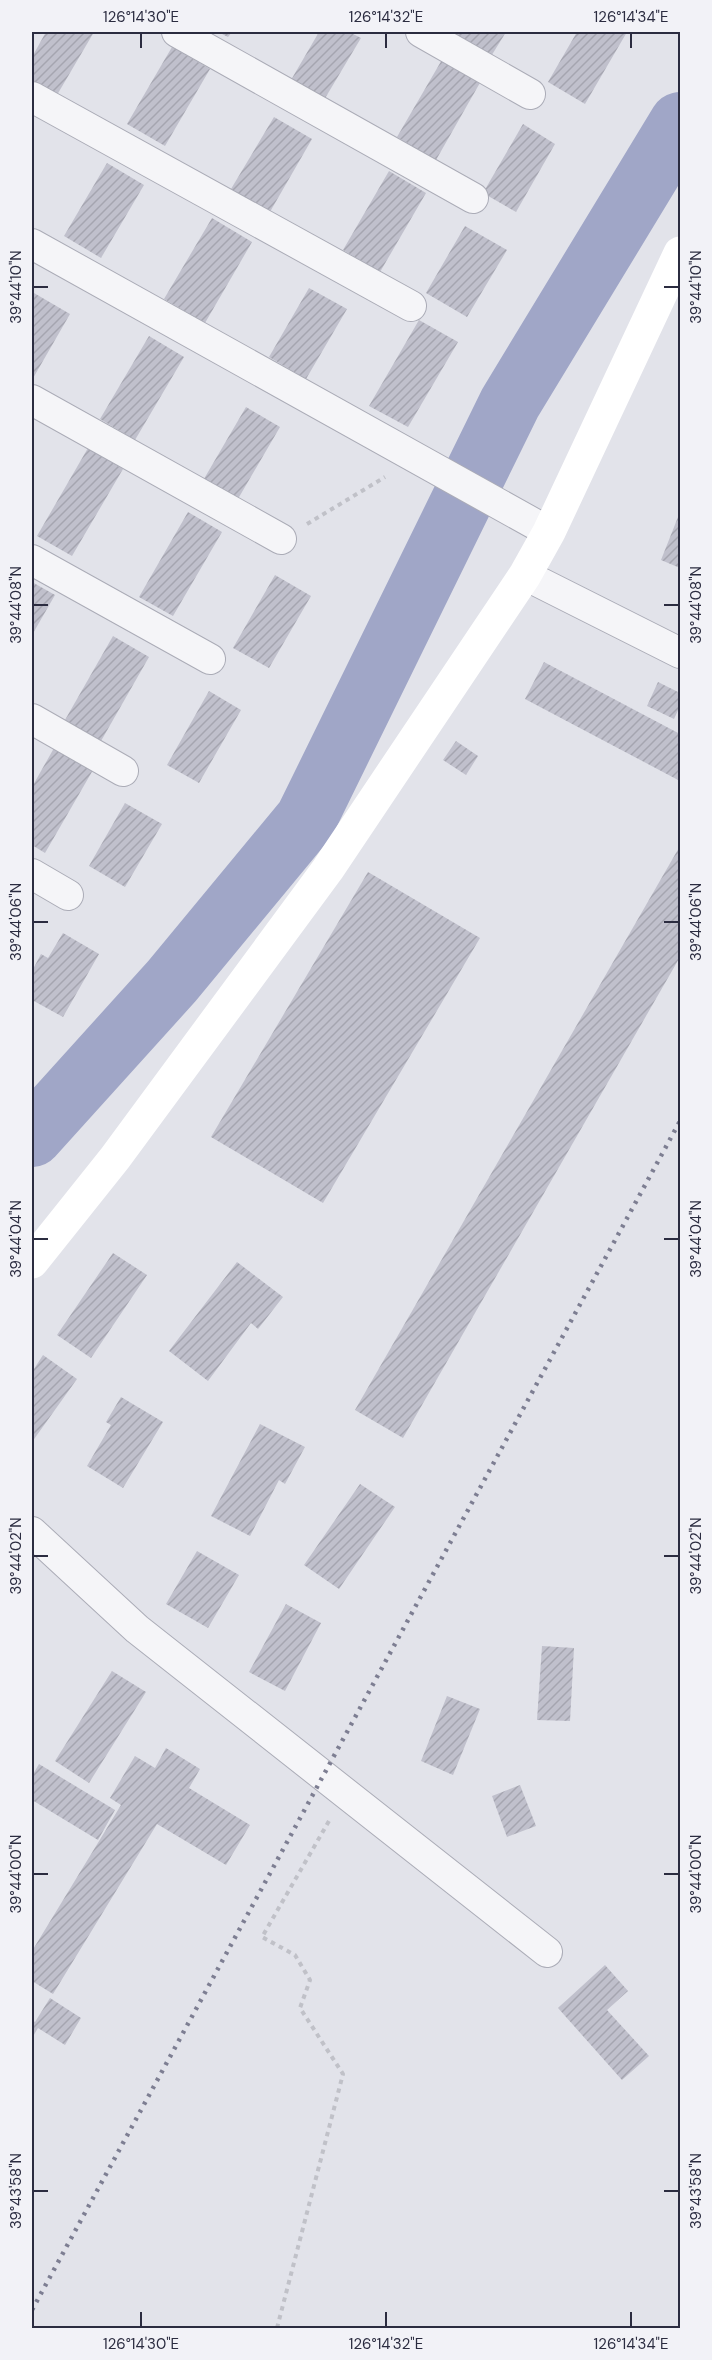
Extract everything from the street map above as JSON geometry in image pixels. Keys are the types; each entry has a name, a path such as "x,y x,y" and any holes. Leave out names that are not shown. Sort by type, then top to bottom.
{"street":[{"path":"177,32 473,198"},
{"path":"421,32 530,94"},
{"path":"32,97 411,306"},
{"path":"32,244 417,458 502,508 549,532"},
{"path":"32,1262 115,1158 328,869 525,575 549,532 681,253"},
{"path":"32,400 281,539"},
{"path":"32,560 210,659"},
{"path":"525,575 681,653"},
{"path":"32,719 123,771"},
{"path":"32,874 68,895"},
{"path":"32,1532 137,1629 323,1776 346,1791 547,1952"}],"path":[{"path":"281,539 417,458"},
{"path":"278,2328 342,2074 300,2008 310,1980 295,1955 262,1937 346,1791"}],"building":[{"path":"46,32 94,32 57,95 32,80 32,57"},
{"path":"218,32 232,32 228,37"},
{"path":"319,32 349,32 361,38 324,100 291,80"},
{"path":"456,32 506,32 490,58 453,37"},
{"path":"577,32 627,32 585,104 548,82"},
{"path":"172,47 210,69 165,146 127,124"},
{"path":"443,58 481,81 436,160 397,137"},
{"path":"274,117 312,139 267,217 228,194"},
{"path":"523,124 555,144 516,212 483,193"},
{"path":"107,163 144,185 101,258 64,236"},
{"path":"389,171 426,193 380,272 343,250"},
{"path":"212,218 252,242 205,323 164,299"},
{"path":"465,226 507,250 467,317 426,293"},
{"path":"309,288 347,309 306,379 269,357"},
{"path":"34,293 70,314 32,380 32,297"},
{"path":"419,320 458,342 408,427 369,406"},
{"path":"149,336 184,357 135,440 100,419"},
{"path":"246,407 280,427 235,504 201,484"},
{"path":"88,448 123,469 72,556 37,536"},
{"path":"188,512 222,532 173,616 139,597"},
{"path":"680,512 680,568 661,560"},
{"path":"275,575 311,596 269,668 233,648"},
{"path":"32,582 55,595 32,635"},
{"path":"113,636 149,657 101,741 65,720"},
{"path":"544,662 680,734 680,781 525,699"},
{"path":"658,682 680,693 680,706 674,719 647,706"},
{"path":"209,691 241,710 199,783 167,765"},
{"path":"456,741 478,756 466,775 443,760"},
{"path":"54,748 93,770 45,853 32,845 32,787"},
{"path":"125,803 162,824 125,887 89,866"},
{"path":"680,846 680,957 403,1438 355,1410"},
{"path":"368,872 480,938 323,1203 211,1137"},
{"path":"63,933 99,954 63,1017 32,1000 32,971 41,954 48,958"},
{"path":"113,1253 147,1275 91,1358 57,1335"},
{"path":"237,1262 283,1297 258,1329 251,1323 208,1381 169,1351"},
{"path":"43,1355 77,1379 32,1442 32,1372"},
{"path":"121,1397 163,1422 123,1488 87,1466 111,1425 106,1422"},
{"path":"260,1424 305,1447 285,1484 279,1480 250,1536 211,1516"},
{"path":"360,1484 395,1507 339,1589 304,1565"},
{"path":"197,1551 239,1575 208,1628 166,1604"},
{"path":"286,1604 321,1623 285,1691 249,1672"},
{"path":"542,1646 574,1648 570,1721 537,1720"},
{"path":"112,1671 146,1692 89,1783 55,1761"},
{"path":"447,1696 480,1709 453,1775 421,1761"},
{"path":"166,1748 200,1769 189,1788 250,1825 226,1865 157,1824 53,1994 32,1981 32,1951 121,1805 110,1798 135,1756 155,1768"},
{"path":"39,1764 115,1810 98,1840 32,1800 32,1776"},
{"path":"520,1785 536,1826 507,1837 492,1796"},
{"path":"605,1965 628,1991 607,2010 649,2056 622,2080 558,2008"},
{"path":"50,1998 81,2018 65,2045 38,2028 32,2038 32,2020 35,2022"}],"waterway":[{"path":"32,1136 172,981 306,819 510,403 680,123"}],"railway":[{"path":"32,2310 680,1121"}]}
